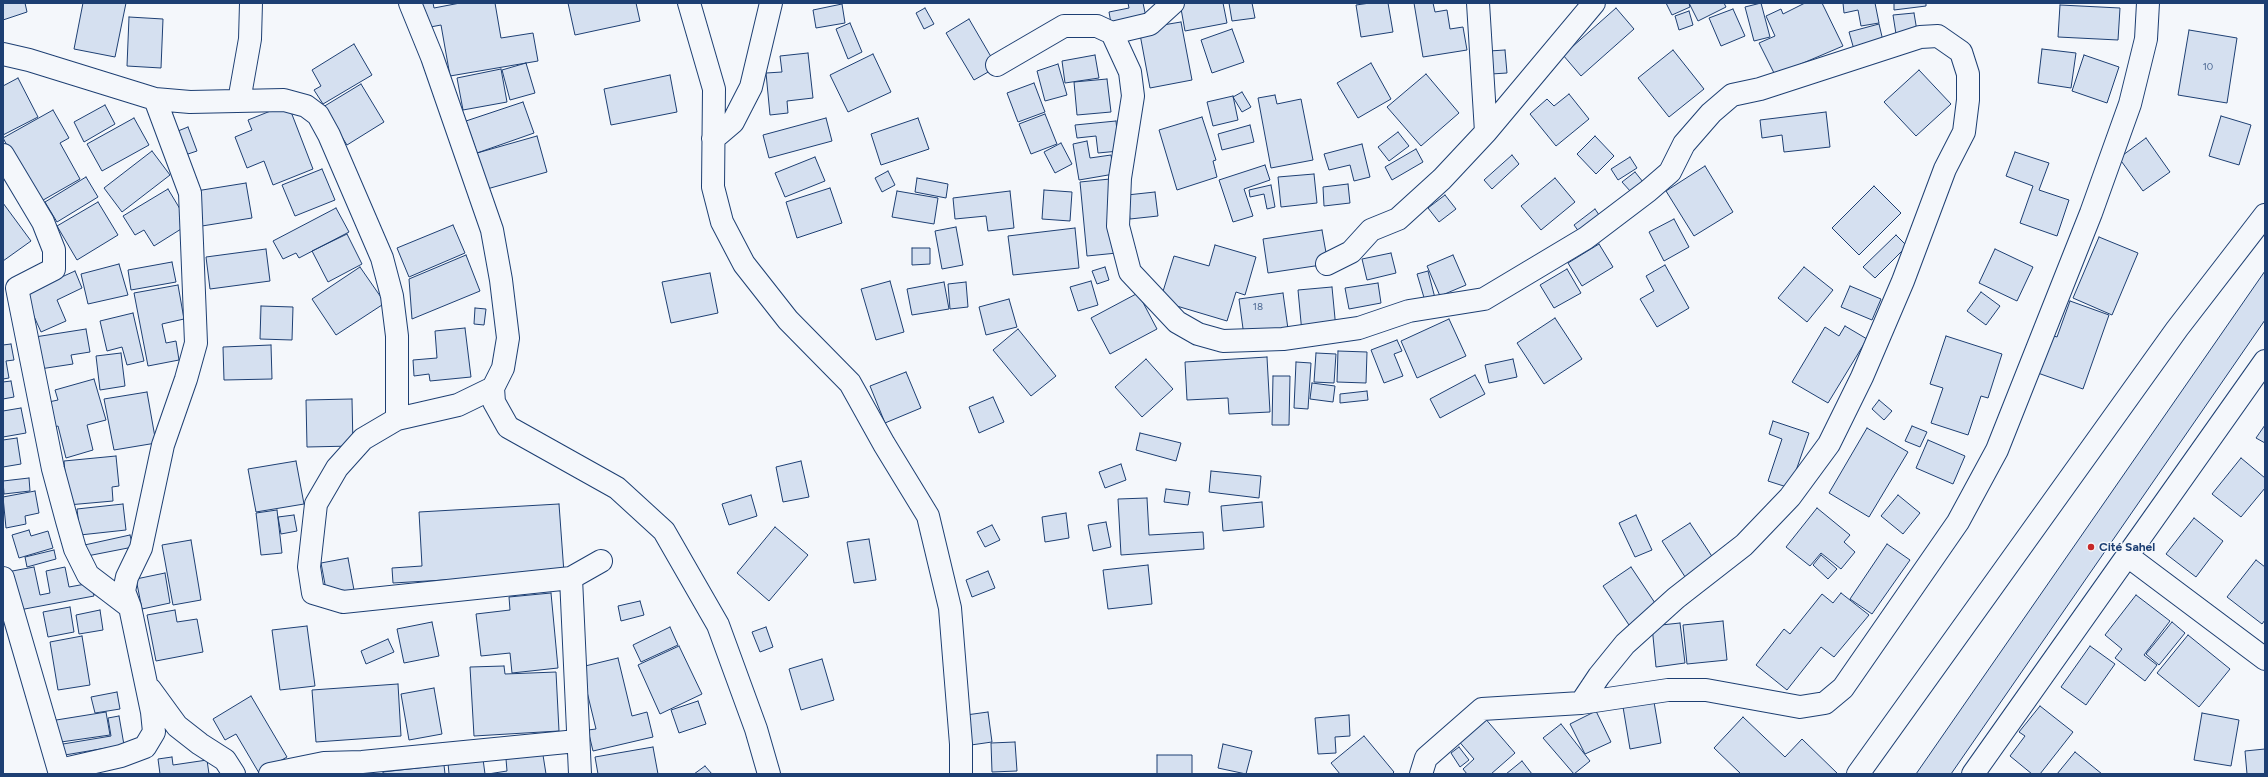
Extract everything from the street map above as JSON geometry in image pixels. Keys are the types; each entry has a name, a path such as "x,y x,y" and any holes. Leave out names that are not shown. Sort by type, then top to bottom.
{"street":[{"path":"239,101 250,39 250,3"},
{"path":"410,3 432,57 492,230 501,280 508,338 503,368 493,388 494,402 508,427 617,488 664,531 718,625 756,729 769,774"},
{"path":"689,3 714,89 713,187 722,222 744,264 788,320 850,382 884,444 928,516 950,608 961,744 961,774"},
{"path":"713,139 733,122 751,87 771,3"},
{"path":"997,65 1064,26 1097,26 1112,33 1150,24 1173,3"},
{"path":"1478,3 1486,132"},
{"path":"1327,264 1351,252 1371,230 1398,219 1442,179 1486,132 1594,3"},
{"path":"1420,774 1426,758 1482,709 1581,703 1668,690 1706,690 1800,707 1825,703 1843,688 1958,522 1997,450 2091,213 2130,104 2146,39 2148,3"},
{"path":"1112,33 1130,72 1133,96 1120,178 1118,226 1130,272 1177,322 1198,334 1223,340 1283,339 1359,328 1409,311 1484,299 1586,238 1648,191 1670,172 1684,144 1711,113 1732,95 1760,89 1920,37 1938,36 1961,52 1968,74 1968,100 1964,132 1945,169 1903,281 1862,377 1830,444 1790,497 1744,545 1676,598 1624,644 1599,676 1581,703"},
{"path":"3,54 29,60 155,99 190,102 284,100 306,106 318,116 330,135 382,258 392,296 397,336 397,419"},
{"path":"3,578 60,772 121,756 145,747 154,732 146,683 130,607 124,591 127,578 140,548 163,445 186,379 196,343 190,193 155,99"},
{"path":"3,155 43,222 54,250 54,269 17,288 53,470 69,528 75,549 88,575 130,607"},
{"path":"1858,774 2177,329 2265,215"},
{"path":"1973,774 2128,557 2265,361"},
{"path":"493,388 458,406 397,419 363,439 337,468 316,504 309,567 313,593 343,602 571,578 601,560"},
{"path":"2128,557 2265,659"},
{"path":"571,578 577,741 580,774"},
{"path":"146,683 177,726 200,744 226,760 234,774"},
{"path":"270,774 324,763 362,762 577,741"}],"building":[{"path":"3,3 25,3 27,12 3,20"},
{"path":"83,3 126,3 115,57 74,49"},
{"path":"421,3 433,3 434,8 460,3 495,3 501,38 533,33 538,61 450,76 441,25 425,28"},
{"path":"568,3 636,3 640,21 575,35"},
{"path":"1128,3 1143,3 1147,22 1112,29 1109,12 1129,8"},
{"path":"1180,3 1223,3 1227,23 1185,31"},
{"path":"1229,3 1252,3 1255,18 1232,21"},
{"path":"1388,3 1393,32 1361,37 1356,5"},
{"path":"1414,3 1433,3 1435,12 1447,10 1450,29 1463,27 1467,50 1423,57"},
{"path":"1666,3 1689,3 1690,7 1672,15"},
{"path":"1689,3 1724,3 1726,7 1698,21"},
{"path":"1761,3 1770,37 1754,41 1745,7"},
{"path":"1805,3 1822,3 1843,46 1775,75 1759,43 1775,36 1766,16 1781,9 1783,14"},
{"path":"1843,3 1875,3 1879,23 1861,26 1858,10 1844,13"},
{"path":"1894,3 1926,3 1926,6 1894,10"},
{"path":"842,4 845,23 816,28 813,10"},
{"path":"2060,5 2120,8 2118,40 2058,37"},
{"path":"925,8 934,24 924,29 916,13"},
{"path":"1616,8 1634,29 1581,76 1563,55"},
{"path":"1733,9 1745,36 1721,46 1709,18"},
{"path":"1689,11 1693,25 1679,30 1675,16"},
{"path":"1914,13 1917,31 1896,34 1893,15"},
{"path":"129,17 163,19 161,68 127,66"},
{"path":"969,19 997,67 974,80 946,33"},
{"path":"1181,22 1192,80 1150,88 1139,29"},
{"path":"850,23 862,52 848,59 836,29"},
{"path":"1879,24 1884,45 1855,53 1849,32"},
{"path":"1232,29 1244,62 1212,73 1201,40"},
{"path":"2189,30 2237,38 2227,103 2178,95"},
{"path":"354,44 372,75 323,104 314,90 321,86 312,70"},
{"path":"2042,49 2076,53 2071,88 2038,83"},
{"path":"1505,50 1507,73 1491,74 1489,51"},
{"path":"1673,50 1704,89 1669,117 1638,78"},
{"path":"808,53 813,98 787,101 788,113 770,115 766,73 782,72 780,56"},
{"path":"873,54 891,92 848,112 830,75"},
{"path":"1095,55 1099,78 1065,83 1062,61"},
{"path":"2084,55 2119,67 2107,103 2072,91"},
{"path":"526,63 535,93 510,100 502,70"},
{"path":"1371,63 1391,99 1358,118 1337,83"},
{"path":"1058,64 1067,95 1045,101 1037,71"},
{"path":"501,69 507,102 463,110 457,78"},
{"path":"1919,70 1951,104 1916,136 1884,102"},
{"path":"1426,74 1459,113 1421,146 1387,107"},
{"path":"670,75 677,112 611,125 604,89"},
{"path":"18,78 38,117 3,135 3,86"},
{"path":"1107,79 1111,112 1077,115 1074,82"},
{"path":"1034,83 1045,112 1018,122 1007,93"},
{"path":"361,84 384,122 347,145 323,107"},
{"path":"1242,92 1251,107 1242,112 1233,97"},
{"path":"1569,94 1589,119 1556,146 1530,114 1547,99 1554,106"},
{"path":"1275,95 1277,104 1301,99 1313,160 1271,168 1258,98"},
{"path":"1233,96 1238,120 1213,126 1207,102"},
{"path":"523,102 534,133 477,153 466,121"},
{"path":"288,104 313,169 273,185 264,161 247,168 235,137 252,130 248,120"},
{"path":"105,105 115,124 84,142 74,122"},
{"path":"53,110 69,138 60,143 80,179 38,203 3,138"},
{"path":"1826,112 1830,147 1784,152 1782,135 1762,138 1760,120"},
{"path":"1045,114 1057,144 1031,154 1019,124"},
{"path":"2221,116 2251,125 2239,165 2209,156"},
{"path":"1202,117 1216,160 1213,161 1217,177 1177,190 1159,130"},
{"path":"134,118 149,145 102,171 87,144"},
{"path":"826,118 832,141 769,158 763,135"},
{"path":"918,118 929,149 881,165 871,134"},
{"path":"1116,121 1119,151 1098,153 1096,136 1077,138 1075,125"},
{"path":"1250,125 1254,142 1222,150 1218,134"},
{"path":"188,127 197,151 182,156 173,133"},
{"path":"1398,132 1409,146 1389,161 1378,147"},
{"path":"537,136 547,172 487,189 477,153"},
{"path":"1595,136 1614,156 1596,174 1577,154"},
{"path":"2146,138 2170,172 2143,191 2119,158"},
{"path":"1087,141 1090,158 1111,155 1114,174 1079,180 1073,144"},
{"path":"1061,143 1072,164 1055,173 1044,152"},
{"path":"1362,144 1370,177 1354,181 1350,165 1329,170 1324,154"},
{"path":"1416,149 1423,162 1392,180 1385,167"},
{"path":"152,151 170,175 122,212 104,188"},
{"path":"2015,152 2049,163 2039,190 2069,200 2057,236 2020,223 2033,186 2006,176"},
{"path":"1512,155 1519,164 1492,189 1484,180"},
{"path":"815,157 825,181 785,197 775,173"},
{"path":"1630,157 1637,168 1618,180 1611,169"},
{"path":"1265,165 1270,180 1244,189 1253,216 1233,222 1219,180"},
{"path":"1705,166 1733,212 1694,236 1666,191"},
{"path":"322,169 335,200 295,216 282,185"},
{"path":"888,171 895,185 882,192 875,178"},
{"path":"1635,172 1643,182 1631,192 1622,182"},
{"path":"1314,174 1317,203 1281,207 1278,177"},
{"path":"86,177 98,197 57,222 45,202"},
{"path":"917,178 948,184 946,198 915,192"},
{"path":"1555,178 1575,202 1541,230 1521,206"},
{"path":"1110,179 1117,253 1087,256 1080,182"},
{"path":"246,183 252,218 202,226 196,191"},
{"path":"1348,184 1350,203 1324,206 1323,187"},
{"path":"1271,185 1275,207 1267,209 1264,194 1250,197 1249,190"},
{"path":"1874,186 1901,213 1859,255 1832,228"},
{"path":"830,188 842,223 797,238 786,202"},
{"path":"168,189 189,224 154,246 144,230 135,235 123,216"},
{"path":"1044,190 1072,192 1070,221 1042,219"},
{"path":"897,191 938,198 934,224 892,217"},
{"path":"1010,191 1014,228 988,231 986,216 955,219 953,198"},
{"path":"1155,192 1158,216 1130,219 1127,195"},
{"path":"1445,195 1456,209 1439,222 1428,208"},
{"path":"98,202 118,235 77,260 57,226"},
{"path":"3,203 31,241 3,261"},
{"path":"336,208 349,232 299,258 296,253 283,259 273,241"},
{"path":"1595,209 1606,225 1585,240 1574,225"},
{"path":"1674,219 1689,247 1664,261 1649,232"},
{"path":"453,225 465,253 409,277 397,248"},
{"path":"956,227 963,265 942,269 935,231"},
{"path":"1075,228 1079,268 1013,275 1008,236"},
{"path":"1322,230 1328,264 1268,273 1263,239"},
{"path":"347,234 362,264 328,282 312,251"},
{"path":"1896,235 1907,246 1875,278 1863,267"},
{"path":"2099,237 2138,253 2112,315 2073,298"},
{"path":"1599,244 1613,267 1582,286 1568,263"},
{"path":"1215,245 1256,257 1245,295 1236,292 1227,321 1160,301 1174,256 1209,266"},
{"path":"912,248 930,248 930,264 912,265"},
{"path":"266,249 270,281 210,289 206,257"},
{"path":"1995,249 2033,267 2017,301 1979,283"},
{"path":"1391,253 1396,273 1367,280 1362,259"},
{"path":"466,255 480,291 412,319 409,279"},
{"path":"1453,255 1466,285 1440,296 1427,266"},
{"path":"172,262 176,282 131,290 128,270"},
{"path":"119,264 128,295 88,304 81,274"},
{"path":"1665,265 1689,308 1657,327 1640,299 1654,291 1646,276"},
{"path":"360,267 385,303 336,335 312,299"},
{"path":"1105,267 1109,280 1097,284 1092,271"},
{"path":"1804,267 1833,290 1807,322 1778,298"},
{"path":"1567,269 1581,293 1554,308 1540,285"},
{"path":"75,271 82,288 57,300 66,321 41,332 24,294"},
{"path":"1428,271 1435,298 1425,301 1417,274"},
{"name":"Cité Sahel","path":"2265,271 2265,320 1951,774 1916,774"},
{"path":"710,273 718,313 671,323 662,282"},
{"path":"890,281 904,332 876,340 861,289"},
{"path":"1091,281 1098,305 1078,311 1070,287"},
{"path":"944,282 949,309 912,315 907,289"},
{"path":"966,282 968,307 950,309 948,284"},
{"path":"1378,283 1381,303 1349,309 1345,288"},
{"path":"178,285 184,319 162,324 166,343 176,341 179,360 148,366 134,293"},
{"path":"1850,286 1881,299 1872,320 1841,307"},
{"path":"1332,287 1336,329 1302,333 1298,290"},
{"path":"1981,292 2000,306 1986,325 1967,311"},
{"path":"1138,293 1157,329 1110,354 1091,318"},
{"path":"1283,293 1288,329 1244,336 1239,299"},
{"path":"1009,299 1017,327 986,335 979,307"},
{"path":"2070,301 2109,315 2083,389 2035,372 2048,334 2057,337"},
{"path":"261,306 293,307 292,340 260,339"},
{"path":"475,308 486,309 484,325 474,324"},
{"path":"133,313 144,361 127,365 122,347 107,351 100,321"},
{"path":"1555,318 1582,359 1544,384 1517,343"},
{"path":"1449,319 1466,356 1417,378 1401,341"},
{"path":"1845,326 1867,339 1828,403 1792,382 1825,327 1839,336"},
{"path":"465,328 471,377 430,381 429,374 414,376 413,360 437,358 435,331"},
{"path":"86,329 90,352 71,355 73,364 40,369 35,337"},
{"path":"1018,329 1056,376 1031,396 993,350"},
{"path":"1946,336 2002,354 1988,398 1981,396 1968,435 1931,423 1943,388 1930,384"},
{"path":"1397,340 1402,351 1394,354 1403,376 1384,383 1371,350"},
{"path":"11,344 14,360 6,361 9,378 3,379 3,345"},
{"path":"271,345 272,379 224,380 223,347"},
{"path":"1338,351 1367,352 1366,383 1337,382"},
{"path":"121,353 125,386 100,390 96,356"},
{"path":"1316,353 1336,354 1334,383 1314,382"},
{"path":"1267,357 1270,412 1229,414 1228,398 1187,400 1185,362"},
{"path":"1146,359 1173,389 1142,417 1115,387"},
{"path":"1513,359 1517,377 1489,383 1485,365"},
{"path":"1296,362 1311,363 1308,409 1294,408"},
{"path":"906,372 921,408 885,423 870,386"},
{"path":"1475,375 1485,394 1440,418 1430,399"},
{"path":"1273,376 1290,376 1289,425 1272,425"},
{"path":"94,379 106,420 87,425 93,450 66,458 58,426 50,428 44,403 58,400 55,390"},
{"path":"11,381 14,397 3,399 3,382"},
{"path":"1312,383 1335,386 1333,402 1310,399"},
{"path":"1367,391 1368,400 1340,403 1340,394"},
{"path":"147,392 156,443 114,450 104,399"},
{"path":"993,397 1004,422 979,433 969,407"},
{"path":"352,399 353,446 307,447 306,400"},
{"path":"1879,400 1892,411 1884,420 1872,409"},
{"path":"21,408 26,433 3,437 3,411"},
{"path":"1773,421 1809,433 1790,488 1768,481 1782,439 1769,434"},
{"path":"2265,425 2265,443 2256,438"},
{"path":"1912,426 1927,432 1920,447 1905,441"},
{"path":"1867,428 1908,452 1869,517 1829,493"},
{"path":"1140,433 1181,443 1176,461 1136,450"},
{"path":"17,438 21,464 3,467 3,440"},
{"path":"1928,440 1965,456 1953,484 1916,468"},
{"path":"116,456 119,486 112,487 113,501 68,505 64,461"},
{"path":"2241,458 2265,478 2265,488 2241,517 2212,494"},
{"path":"296,461 304,504 256,512 248,469"},
{"path":"801,461 809,497 783,502 776,467"},
{"path":"1121,464 1126,480 1105,488 1099,472"},
{"path":"1211,471 1261,476 1259,498 1209,492"},
{"path":"29,478 30,491 4,494 3,481"},
{"path":"1166,489 1190,492 1188,505 1164,502"},
{"path":"35,491 39,513 25,516 26,524 6,528 3,497"},
{"path":"751,495 757,516 729,525 722,504"},
{"path":"1898,495 1920,513 1903,534 1881,516"},
{"path":"1147,498 1149,535 1203,532 1204,549 1121,555 1118,499"},
{"path":"1262,502 1264,527 1223,531 1221,506"},
{"path":"123,504 126,530 80,535 77,509"},
{"path":"559,504 564,573 393,583 392,568 422,566 419,512"},
{"path":"1817,508 1850,535 1844,542 1855,552 1841,569 1821,553 1810,566 1786,547"},
{"path":"277,510 282,553 261,555 256,513"},
{"path":"1066,513 1069,538 1045,542 1042,517"},
{"path":"294,515 297,531 281,534 278,517"},
{"path":"1636,515 1652,550 1635,557 1619,523"},
{"path":"2194,518 2223,541 2196,577 2166,554"},
{"path":"1106,522 1111,547 1093,551 1088,525"},
{"path":"1690,523 1717,564 1689,583 1662,541"},
{"path":"992,525 1000,540 985,547 977,532"},
{"path":"775,527 808,555 769,601 737,573"},
{"path":"29,530 31,536 48,531 53,548 19,558 12,535"},
{"path":"130,535 133,547 82,557 80,546"},
{"path":"869,539 876,580 854,583 847,542"},
{"path":"191,540 201,600 173,605 162,545"},
{"path":"1887,544 1910,560 1872,614 1850,599"},
{"path":"54,550 56,559 27,567 25,557"},
{"path":"1821,555 1837,569 1828,579 1813,565"},
{"path":"348,558 354,590 327,595 321,563"},
{"path":"2256,560 2265,567 2265,620 2262,624 2227,597"},
{"path":"1148,565 1152,604 1108,609 1103,570"},
{"path":"34,567 40,595 50,593 46,571 65,567 69,587 91,583 94,596 14,611 7,572"},
{"path":"1631,567 1657,606 1629,625 1603,586"},
{"path":"988,571 995,588 972,597 966,580"},
{"path":"165,573 170,603 142,609 136,579"},
{"path":"551,593 558,668 512,673 510,653 481,656 476,614 510,610 509,597"},
{"path":"1841,593 1869,615 1834,657 1821,647 1787,690 1756,665 1784,629 1790,634 1822,594 1833,603"},
{"path":"2136,595 2170,621 2144,655 2157,665 2145,681 2115,658 2122,649 2105,635"},
{"path":"640,601 644,615 621,621 618,606"},
{"path":"70,607 74,632 48,637 43,612"},
{"path":"100,610 103,630 79,634 76,615"},
{"path":"175,610 177,622 197,619 203,652 156,661 147,615"},
{"path":"1723,621 1727,660 1687,664 1683,625"},
{"path":"432,622 439,656 404,663 397,629"},
{"path":"2172,622 2185,633 2159,665 2146,654"},
{"path":"1680,623 1685,663 1656,667 1652,626"},
{"path":"307,626 315,686 280,690 272,630"},
{"path":"670,627 678,645 641,662 633,645"},
{"path":"766,627 773,647 760,652 752,632"},
{"path":"2188,635 2230,669 2199,707 2157,673"},
{"path":"82,636 90,685 58,690 50,642"},
{"path":"388,639 394,652 366,664 361,651"},
{"path":"679,646 702,694 660,714 638,665"},
{"path":"2090,646 2115,664 2086,705 2061,687"},
{"path":"618,658 632,716 647,712 653,737 593,751 588,730 596,729 581,667"},
{"path":"822,659 834,700 801,710 789,669"},
{"path":"504,666 505,674 556,672 559,731 474,736 470,667"},
{"path":"398,684 401,736 316,742 312,690"},
{"path":"434,688 442,734 409,740 401,694"},
{"path":"117,692 120,709 95,713 91,697"},
{"path":"251,696 287,757 259,773 236,734 225,740 213,719"},
{"path":"1653,696 1661,743 1630,749 1622,701"},
{"path":"698,701 706,724 679,733 671,710"},
{"path":"2040,706 2073,732 2040,774 2032,774 2010,756 2025,736 2019,732"},
{"path":"1596,711 1611,742 1585,754 1570,724"},
{"path":"106,712 110,735 54,743 50,721"},
{"path":"988,712 992,742 971,745 966,715"},
{"path":"2202,713 2239,720 2231,766 2194,760"},
{"path":"1349,715 1350,736 1335,737 1336,753 1318,754 1315,718"},
{"path":"119,716 124,745 59,756 57,745 111,736 108,718"},
{"path":"1483,716 1515,753 1491,774 1467,774 1463,769 1474,759 1457,739"},
{"path":"1743,717 1785,757 1802,739 1838,774 1741,774 1714,748"},
{"path":"1561,724 1590,761 1574,774 1543,738"},
{"path":"1364,736 1394,772 1392,774 1340,774 1331,763"},
{"path":"1015,742 1017,771 992,772 991,743"},
{"path":"1223,744 1252,751 1246,774 1218,768"},
{"path":"653,747 658,774 598,774 595,757"},
{"path":"1459,747 1469,760 1460,767 1451,753"},
{"path":"2265,749 2265,774 2247,774 2245,751"},
{"path":"2075,752 2102,774 2057,774"},
{"path":"543,755 546,774 488,774 507,771 506,759"},
{"path":"1157,755 1192,755 1192,774 1157,774"},
{"path":"172,757 173,765 207,760 209,774 160,774 158,759"},
{"path":"483,759 485,774 449,774 448,763"},
{"path":"1522,761 1532,774 1506,774"},
{"path":"444,765 445,774 383,774 383,772"},
{"path":"705,766 712,774 694,774"}],"place":[{"name":"Cité Sahel","path":"2091,547"}]}
